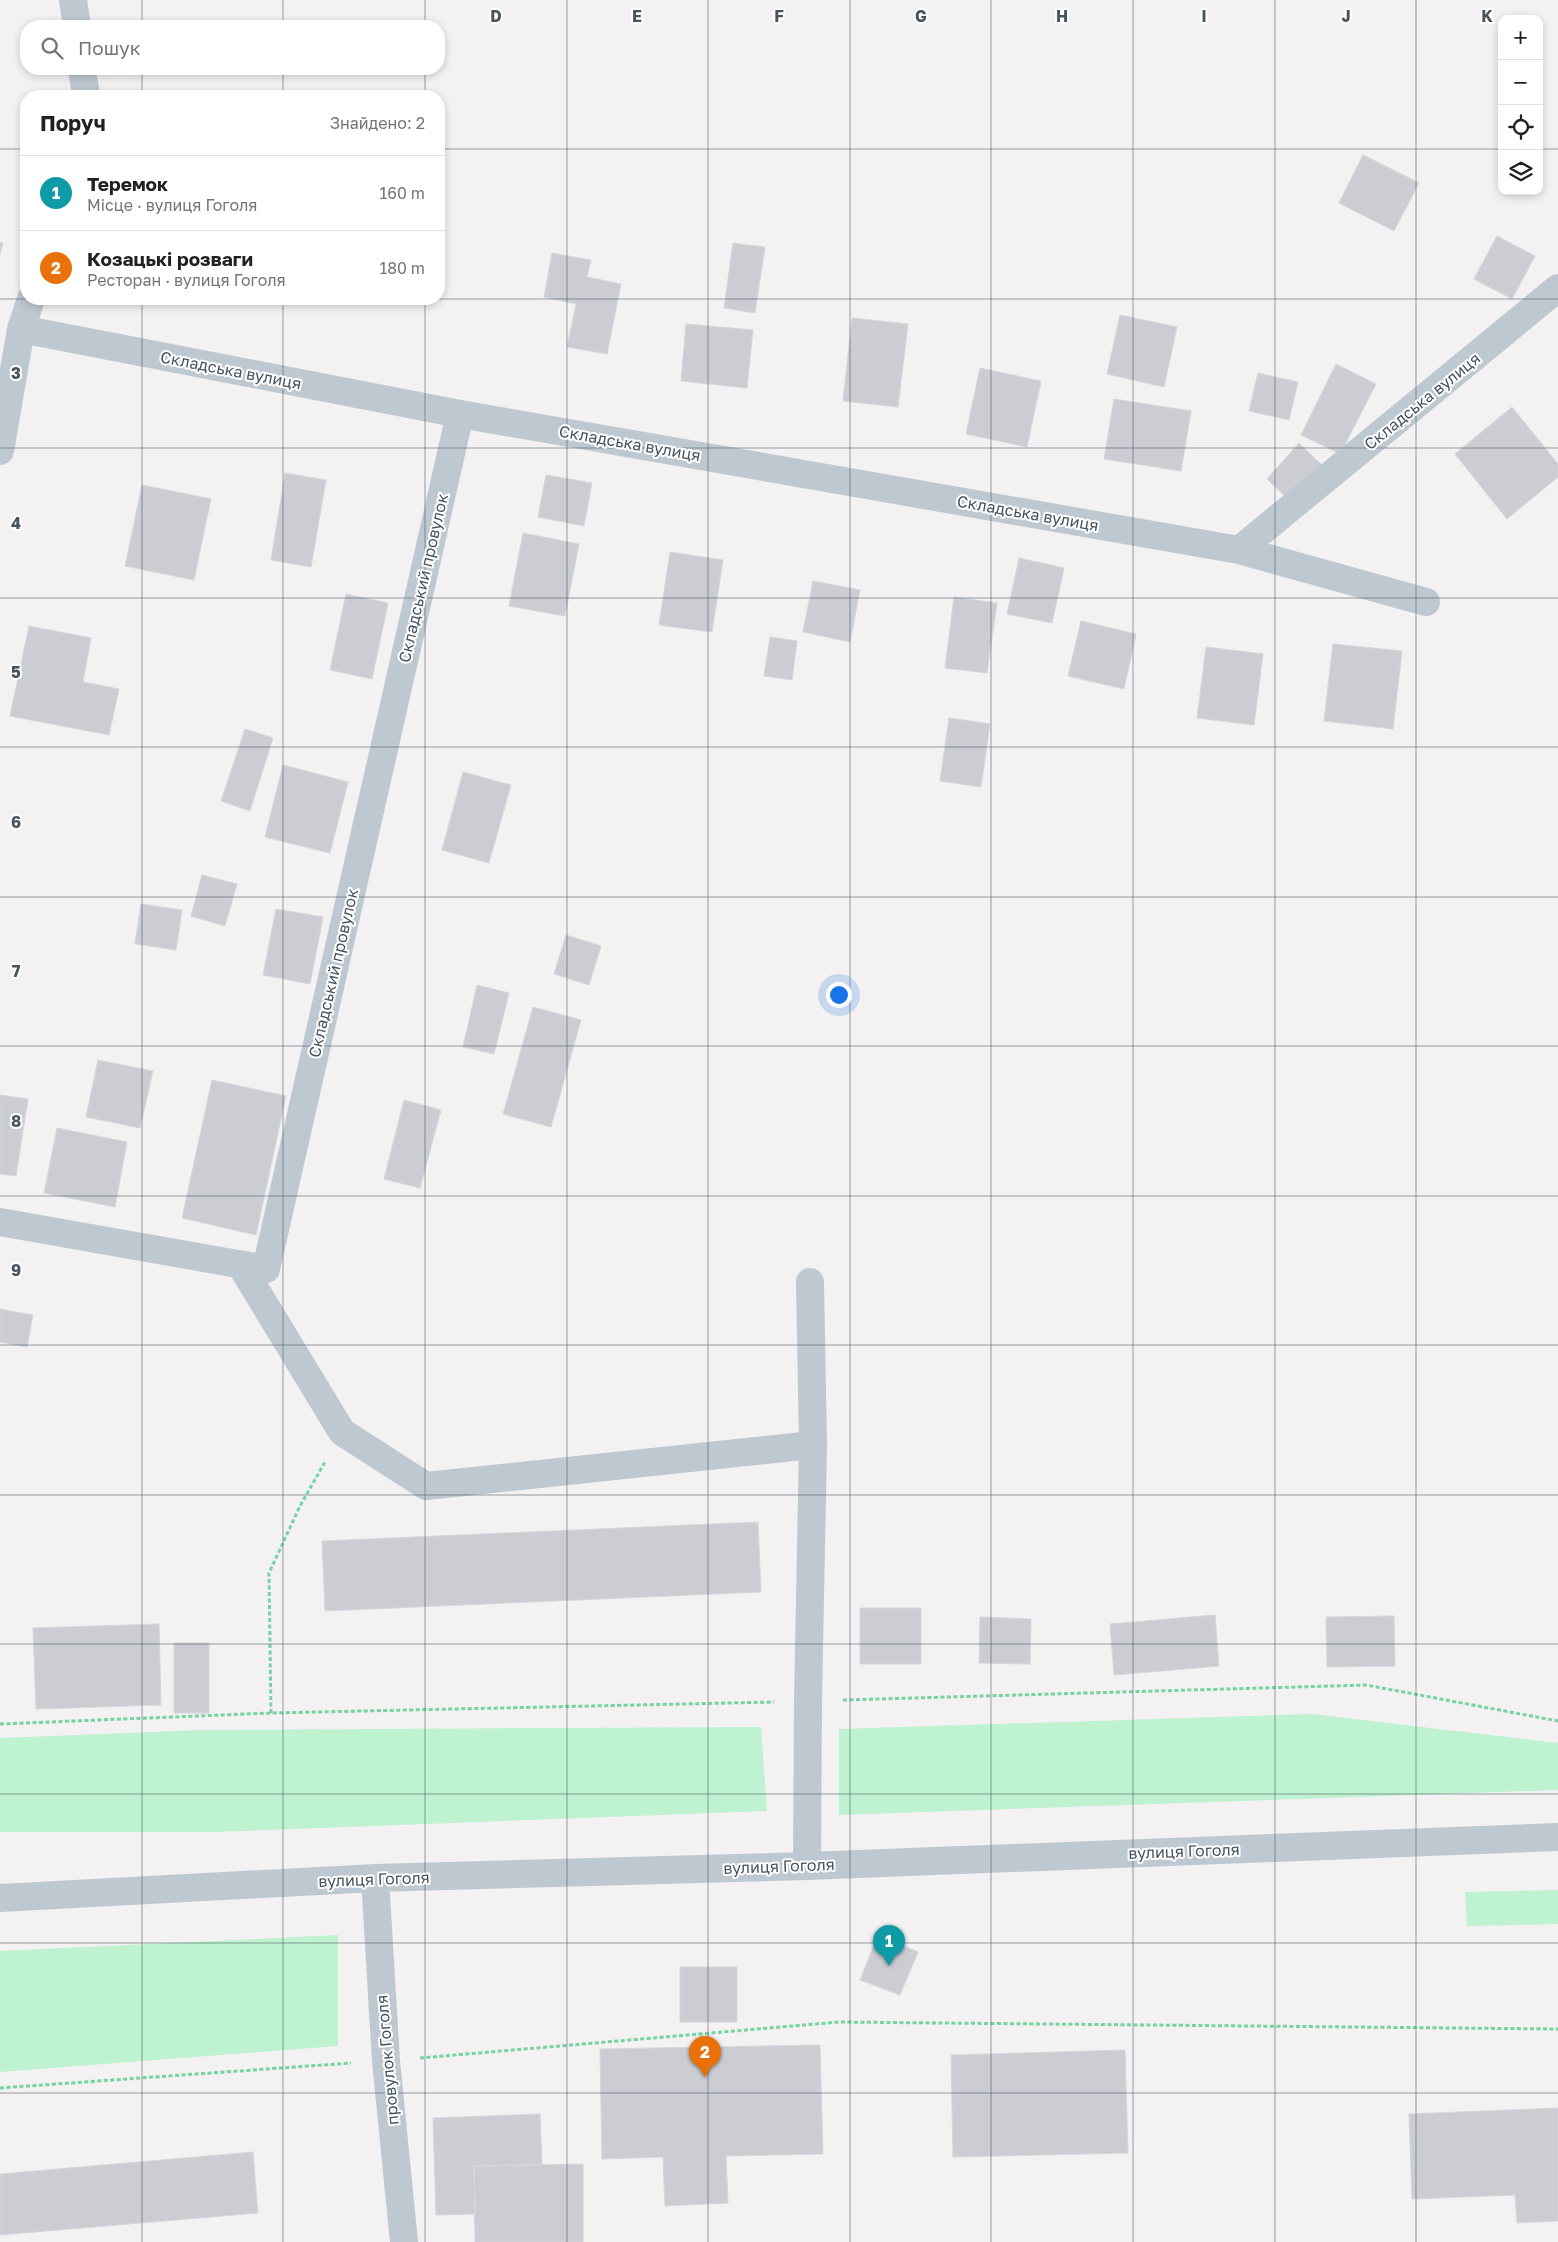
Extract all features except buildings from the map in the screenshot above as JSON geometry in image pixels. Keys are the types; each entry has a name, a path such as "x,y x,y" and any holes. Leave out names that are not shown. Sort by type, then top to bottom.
{"street":[{"path":"73,0 76,20"},
{"path":"83,75 85,90"},
{"name":"Складська вулиця","path":"1239,550 1558,288"},
{"path":"0,450 21,329 29,305"},
{"name":"Складська вулиця","path":"21,329 460,414 1239,550 1426,602"},
{"name":"Складський провулок","path":"0,1222 266,1269 460,414"},
{"path":"240,1264 342,1432 426,1486 813,1445"},
{"path":"808,1866 808,1701 813,1445 810,1282"},
{"name":"вулиця Гоголя","path":"0,1898 375,1878 808,1866 1558,1837"},
{"name":"провулок Гоголя","path":"375,1878 386,2061 404,2242"}],"path":[{"path":"271,1712 269,1573 300,1506 342,1432"},
{"path":"0,2088 386,2061 839,2022 1558,2029"}],"green space":[{"path":"1312,1714 1558,1743 1558,1790 839,1815 839,1729"},
{"path":"761,1727 767,1811 214,1832 0,1832 0,1738 203,1730"},
{"path":"1558,1890 1558,1924 1467,1926 1465,1892"},
{"path":"338,1935 338,2046 0,2072 0,1951"}],"place":[{"name":"Теремок","path":"889,1966"},
{"name":"Козацькі розваги","path":"705,2077"}]}
